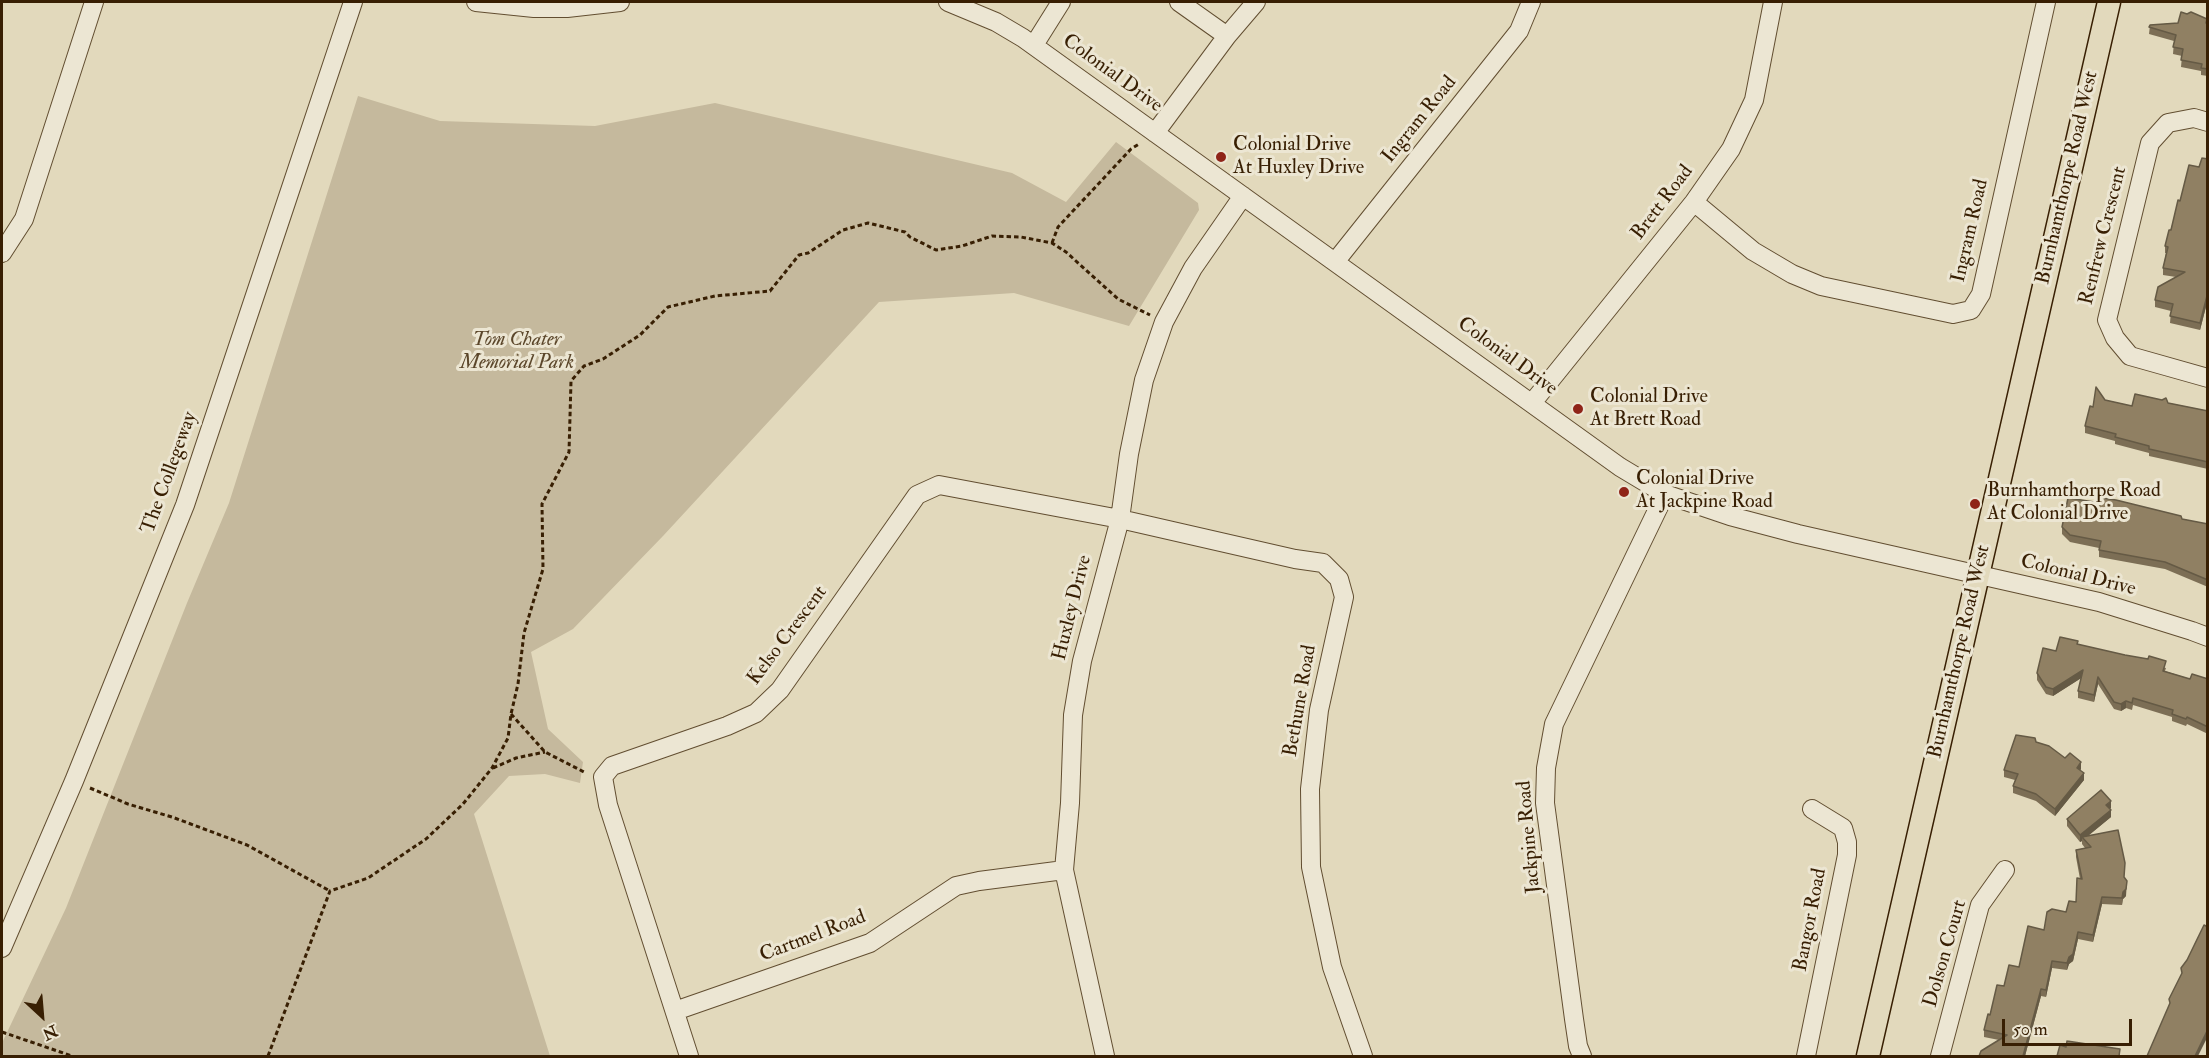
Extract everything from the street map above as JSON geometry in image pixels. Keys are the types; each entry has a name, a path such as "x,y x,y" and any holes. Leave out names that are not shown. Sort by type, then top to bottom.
{"main road":[{"name":"Burnhamthorpe Road West","path":"1868,1056 2109,2"}],"street":[{"path":"2,253 24,219 94,2"},
{"name":"The Collegeway","path":"2,948 74,781 185,505 352,2"},
{"path":"476,2 534,8 567,8 620,2"},
{"name":"Colonial Drive","path":"948,2 996,22 1034,45 1620,467 1665,494 1730,516 1798,534 2108,605 2208,637"},
{"path":"1034,45 1061,2"},
{"path":"1179,2 1227,36"},
{"path":"1155,133 1227,36 1256,2"},
{"name":"Ingram Road","path":"1335,262 1519,31 1531,2"},
{"name":"Brett Road","path":"1532,404 1694,202 1731,149 1754,100 1773,2"},
{"name":"Ingram Road","path":"1694,202 1753,251 1792,274 1821,286 1953,314 1971,310 1980,294 2046,2"},
{"name":"Renfrew Crescent","path":"2208,122 2194,118 2168,123 2150,143 2107,320 2115,338 2130,356 2208,378"},
{"name":"Huxley Drive","path":"1105,1056 1064,870 1070,803 1072,715 1082,661 1120,519 1144,380 1164,322 1193,268 1244,196"},
{"name":"Kelso Crescent","path":"603,777 612,766 727,726 756,713 780,690 917,495 939,485 1120,519"},
{"name":"Jackpine Road","path":"1582,1056 1576,1037 1545,803 1546,768 1554,724 1665,494"},
{"name":"Bethune Road","path":"1120,519 1295,559 1323,563 1339,579 1344,597 1319,710 1310,789 1311,867 1332,967 1363,1056"},
{"path":"603,777 608,805 689,1056"},
{"name":"Bangor Road","path":"1806,1056 1847,855 1844,828 1812,809"},
{"name":"Cartmel Road","path":"675,1011 870,944 956,886 979,880 1064,870"},
{"name":"Dolson Court","path":"1941,1056 1980,905 2005,870"}],"path":[{"path":"1052,243 1058,227 1131,149 1155,133"},
{"path":"74,781 128,804 172,817 247,845 330,891 368,879 426,838 463,804 492,768 508,738 511,714 519,684 524,633 543,569 542,504 569,452 570,381 584,366 603,359 639,335 668,307 715,296 770,291 799,255 808,253 843,230 868,223 905,232 909,237 936,250 962,246 992,236 1021,237 1052,243 1066,252 1118,299 1164,322"},
{"path":"511,714 545,752 582,772 603,777"},
{"path":"492,768 516,758 545,752"},
{"path":"268,1056 330,891"},
{"path":"2,1032 72,1056"}],"green space":[{"name":"Tom Chater Memorial Park","path":"358,96 440,121 595,126 715,103 1012,173 1066,202 1116,142 1198,203 1199,210 1129,326 1014,293 879,302 663,536 573,629 531,652 548,729 583,762 580,783 545,774 509,776 474,814 550,1056 2,1056 2,1043 66,908 229,503"}],"building":[{"path":"2181,12 2187,14 2191,12 2207,19 2208,69 2201,68 2202,64 2181,60 2183,49 2173,47 2176,35 2149,27 2150,25 2178,23"},
{"path":"2202,158 2208,159 2208,292 2200,323 2170,316 2173,304 2155,300 2158,287 2185,272 2163,268 2168,247 2165,246 2189,165 2199,167"},
{"path":"2096,387 2105,400 2132,406 2135,394 2162,400 2166,398 2168,403 2208,411 2208,462 2149,449 2149,446 2115,437 2116,434 2085,426 2090,406 2093,407"},
{"path":"2068,498 2101,503 2102,498 2116,500 2208,524 2208,580 2165,562 2099,550 2101,541 2070,535 2062,527"},
{"path":"2060,637 2078,641 2077,644 2125,655 2148,659 2149,656 2166,661 2163,671 2190,679 2192,674 2208,679 2208,727 2187,717 2186,719 2172,714 2173,710 2133,698 2132,703 2114,702 2098,677 2094,695 2078,691 2083,670 2053,689 2046,687 2037,673 2043,648 2056,651"},
{"path":"2016,735 2035,738 2036,742 2049,746 2065,758 2070,753 2081,762 2077,768 2084,773 2055,809 2036,794 2013,786 2018,774 2004,770"},
{"path":"2101,790 2111,801 2106,805 2111,810 2080,835 2067,819"},
{"path":"2118,830 2125,863 2124,877 2127,881 2122,898 2102,897 2093,935 2078,932 2073,954 2067,963 2052,961 2046,990 2041,989 2023,1056 1979,1056 1981,1051 2007,1035 1984,1030 1997,985 2004,986 2009,965 2019,967 2028,926 2044,930 2047,912 2052,909 2066,912 2069,901 2076,902 2077,878 2082,879 2076,850 2091,847 2082,837"},
{"path":"2208,924 2208,1029 2195,1056 2147,1056 2170,1003 2169,999 2182,973 2181,968 2204,925"},
{"path":"2067,1041 2120,1049 2119,1056 2057,1056 2060,1045 2066,1047"}],"place":[{"name":"Colonial Drive At Huxley Drive","path":"1221,157"},
{"name":"Colonial Drive At Brett Road","path":"1578,409"},
{"name":"Colonial Drive At Jackpine Road","path":"1624,492"},
{"name":"Burnhamthorpe Road At Colonial Drive","path":"1975,504"}]}
